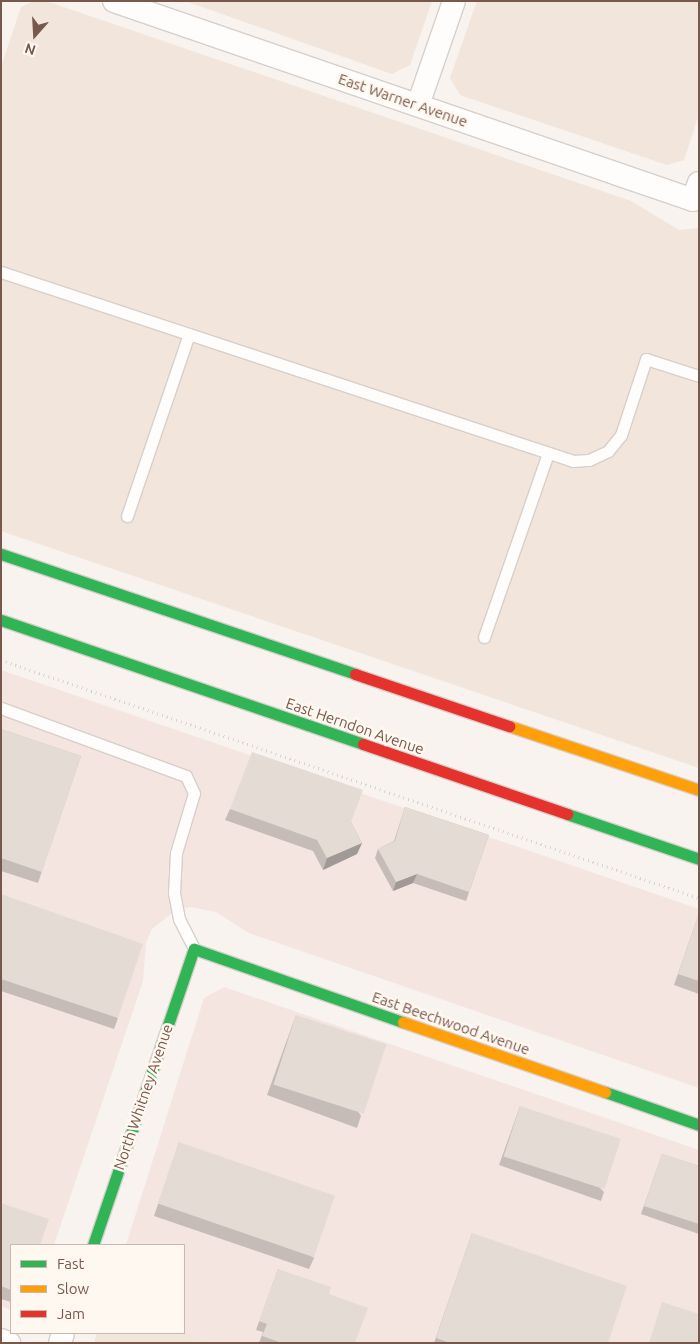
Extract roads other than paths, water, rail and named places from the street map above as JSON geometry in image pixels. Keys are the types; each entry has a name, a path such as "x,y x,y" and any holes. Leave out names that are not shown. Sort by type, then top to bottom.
{"main road":[{"path":"1,554 699,790"},
{"name":"East Herndon Avenue","path":"1,620 699,859"},
{"name":"East Beechwood Avenue","path":"194,949 699,1125"},
{"name":"North Whitney Avenue","path":"93,1244 194,949"}],"street":[{"name":"East Warner Avenue","path":"114,1 143,6 418,105 696,192"},
{"path":"418,105 454,1"},
{"path":"1,1340 9,1343"}],"lane":[{"path":"1,272 572,461 589,460 608,451 621,435 646,359 699,376"},
{"path":"127,516 189,334"},
{"path":"484,637 548,453"},
{"path":"1,708 186,776 194,792 176,853 174,893 179,919 194,949"}]}
